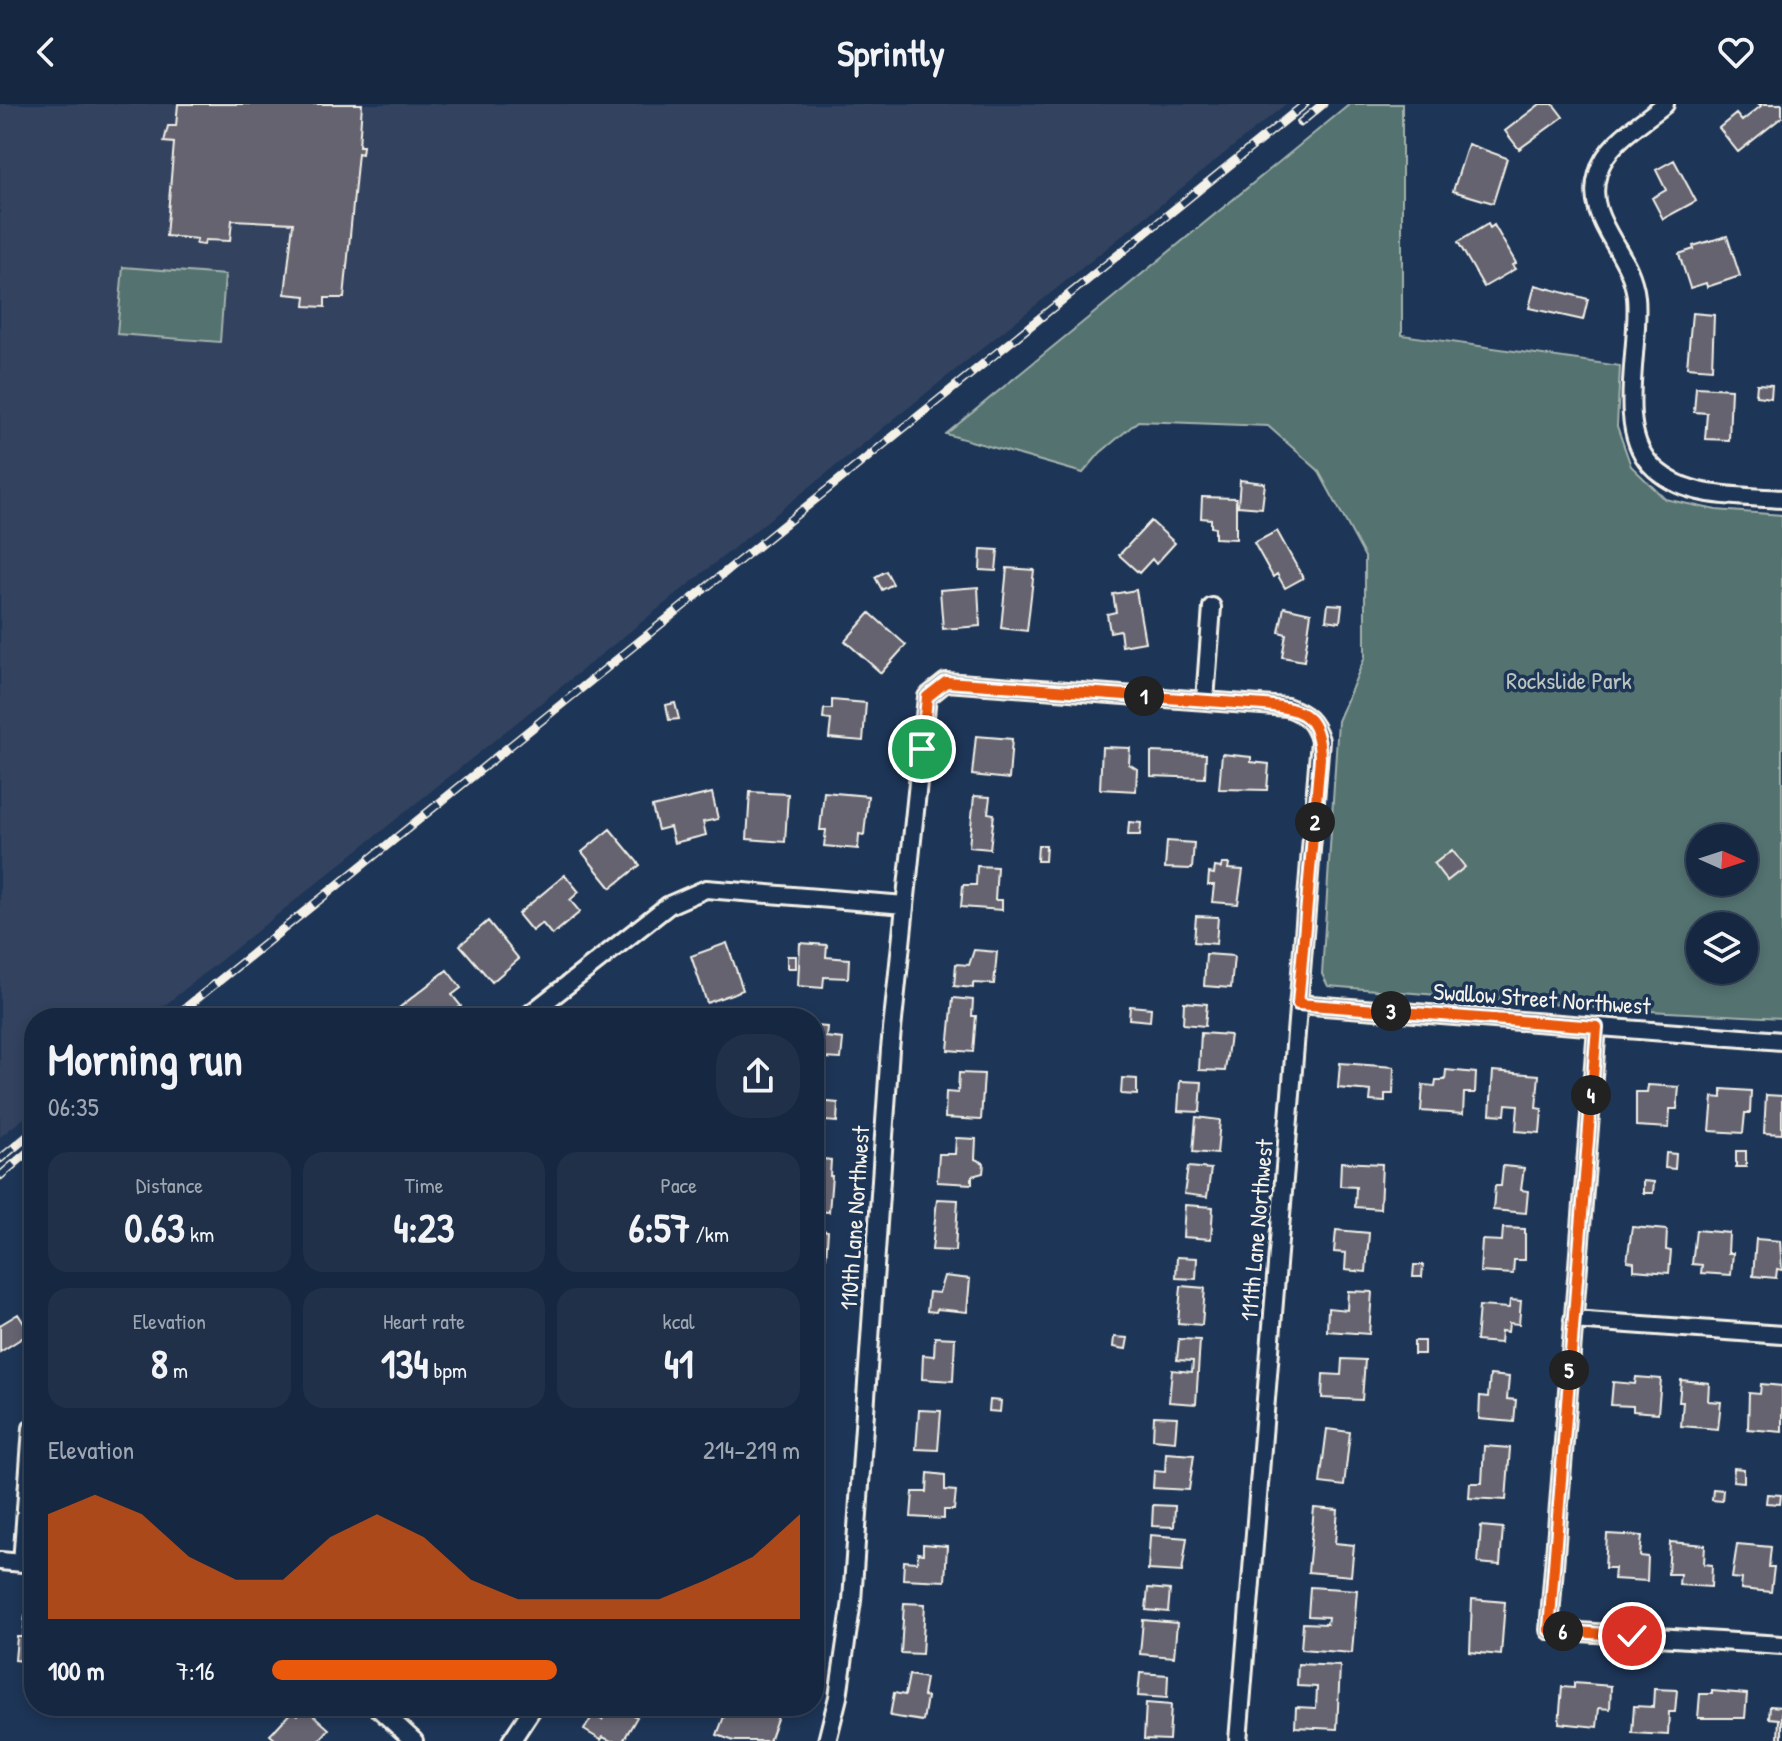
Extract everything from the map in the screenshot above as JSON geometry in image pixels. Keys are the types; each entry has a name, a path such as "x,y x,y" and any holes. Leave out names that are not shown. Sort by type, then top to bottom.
{"street":[{"path":"1665,104 1609,152 1598,172 1593,198 1599,216 1626,262 1636,295 1633,429 1648,462 1680,486 1707,493 1782,499"},
{"path":"1205,700 1212,607"},
{"name":"110th Lane Northwest","path":"827,1741 838,1697 852,1601 890,1049 927,697 946,682 1205,700"},
{"name":"111th Lane Northwest","path":"1205,700 1287,707 1303,713 1315,724 1320,740 1238,1741"},
{"path":"538,1008 669,905 706,889 905,905"},
{"name":"Swallow Street Northwest","path":"1298,1004 1782,1041"},
{"path":"1597,1027 1549,1630 1782,1645"},
{"path":"1573,1320 1782,1335"},
{"path":"0,1561 24,1563"},
{"path":"387,1716 414,1741"},
{"path":"511,1741 527,1716"}],"shaded area":[{"path":"0,104 1286,104 161,1008 24,1008 24,1118 0,1137"}],"green space":[{"name":"Rockslide Park","path":"1350,104 1402,104 1402,335 1620,366 1617,426 1631,466 1665,499 1716,510 1782,515 1782,1018 1610,1009 1328,986 1322,974 1338,721 1365,657 1365,557 1318,470 1268,426 1138,421 1100,453 1083,473 946,434"},
{"path":"123,267 225,275 220,342 117,334"}],"building":[{"path":"178,104 362,104 359,146 363,146 362,154 358,153 344,298 325,298 325,307 305,306 306,296 285,294 293,223 232,220 230,241 205,240 204,245 196,244 197,239 166,236 174,143 164,142 168,126 176,126"},
{"path":"1540,104 1553,104 1563,117 1519,149 1505,131"},
{"path":"1759,104 1782,104 1782,117 1738,152 1719,128 1736,114 1742,121 1761,106"},
{"path":"1468,144 1507,158 1493,203 1453,191"},
{"path":"1674,160 1696,201 1663,219 1652,198 1666,190 1656,170"},
{"path":"1488,224 1490,228 1494,225 1516,263 1512,265 1515,269 1484,287 1458,242"},
{"path":"1727,236 1740,276 1707,287 1706,283 1690,288 1679,254 1694,249 1693,246"},
{"path":"1535,285 1588,299 1583,320 1529,308"},
{"path":"1692,313 1714,315 1712,369 1687,367"},
{"path":"1757,384 1772,385 1771,398 1756,396"},
{"path":"1696,387 1731,389 1729,440 1705,439 1707,413 1694,412"},
{"path":"1240,480 1265,483 1262,508 1238,506"},
{"path":"1202,497 1236,498 1236,539 1215,538 1211,519 1201,518"},
{"path":"1151,521 1175,543 1156,564 1152,559 1139,573 1119,555"},
{"path":"1277,531 1303,578 1285,588 1277,574 1273,577 1254,543"},
{"path":"981,549 998,550 996,571 980,570"},
{"path":"1007,568 1034,570 1027,631 1001,628"},
{"path":"886,571 893,584 882,590 875,577"},
{"path":"978,587 980,626 943,629 940,590"},
{"path":"1136,590 1145,642 1122,646 1120,630 1110,632 1107,614 1116,612 1113,594"},
{"path":"1328,604 1342,605 1340,622 1326,620"},
{"path":"1284,607 1311,613 1304,661 1282,657 1286,634 1279,632"},
{"path":"870,613 906,645 881,673 845,641"},
{"path":"832,700 866,703 863,741 829,738 831,720 823,719 824,709 832,709"},
{"path":"675,703 679,719 669,720 666,705"},
{"path":"976,736 1012,739 1009,779 972,775"},
{"path":"1102,747 1130,748 1129,764 1137,769 1136,791 1100,789"},
{"path":"1151,752 1206,754 1205,778 1151,776"},
{"path":"1222,754 1251,757 1251,762 1269,764 1267,790 1219,789"},
{"path":"750,792 788,794 785,842 747,839"},
{"path":"824,792 868,796 864,835 859,834 858,849 824,846 826,830 820,830"},
{"path":"712,793 718,819 703,822 706,835 674,843 670,827 658,830 652,807"},
{"path":"974,796 990,797 988,813 994,814 990,849 969,847"},
{"path":"1129,822 1141,823 1140,835 1128,835"},
{"path":"610,829 640,865 611,888 582,852"},
{"path":"1167,841 1194,843 1192,869 1165,868"},
{"path":"1038,845 1046,845 1045,861 1037,861"},
{"path":"1452,850 1465,867 1447,881 1434,864"},
{"path":"1222,864 1229,864 1228,869 1243,870 1238,904 1212,902 1214,885 1208,885 1209,873 1214,874 1215,867 1221,868"},
{"path":"977,866 997,867 995,900 1002,900 1002,910 961,907 963,885 976,885"},
{"path":"565,875 579,892 570,900 580,912 552,935 542,923 532,931 518,914"},
{"path":"1196,916 1218,917 1216,944 1194,942"},
{"path":"488,921 519,959 492,982 460,945"},
{"path":"727,943 743,990 707,1003 691,956"},
{"path":"800,943 827,945 826,957 849,959 848,978 824,977 823,988 798,986"},
{"path":"974,950 997,952 994,984 973,983 973,988 954,986 956,964 969,965"},
{"path":"1206,954 1234,956 1231,988 1204,986"},
{"path":"787,956 796,956 796,968 787,968"},
{"path":"447,970 461,988 452,995 461,1006 458,1008 399,1008"},
{"path":"953,998 973,1000 972,1016 976,1016 973,1052 948,1050"},
{"path":"1184,1002 1207,1004 1205,1026 1183,1024"},
{"path":"1130,1006 1151,1008 1150,1021 1129,1019"},
{"path":"824,1027 827,1027 826,1037 843,1039 841,1059 824,1058"},
{"path":"1201,1033 1230,1035 1225,1071 1199,1070"},
{"path":"1340,1063 1394,1067 1393,1094 1385,1094 1385,1102 1370,1101 1371,1091 1338,1088"},
{"path":"1446,1070 1476,1073 1475,1093 1464,1093 1463,1114 1421,1111 1423,1085 1435,1086 1436,1080 1445,1080"},
{"path":"1493,1071 1539,1075 1536,1108 1542,1109 1540,1133 1516,1131 1518,1105 1506,1104 1505,1115 1490,1114"},
{"path":"959,1073 984,1074 981,1120 945,1118 946,1092 958,1093"},
{"path":"1122,1078 1137,1079 1137,1095 1121,1094"},
{"path":"1180,1081 1202,1082 1200,1112 1178,1111"},
{"path":"1648,1085 1679,1087 1677,1109 1670,1109 1669,1128 1636,1126 1636,1092 1647,1092"},
{"path":"1722,1089 1751,1091 1750,1113 1745,1113 1743,1133 1710,1131 1713,1097 1722,1098"},
{"path":"1766,1095 1782,1096 1782,1134 1764,1133"},
{"path":"824,1102 838,1103 837,1122 825,1121 824,1129"},
{"path":"1196,1117 1220,1120 1217,1154 1193,1152"},
{"path":"956,1138 976,1139 975,1159 984,1163 983,1173 972,1176 972,1184 937,1182 939,1154 955,1154"},
{"path":"1736,1151 1746,1151 1746,1167 1736,1167"},
{"path":"1666,1153 1676,1154 1675,1169 1665,1168"},
{"path":"824,1159 831,1160 829,1212 824,1212"},
{"path":"1341,1162 1382,1164 1380,1209 1355,1207 1356,1187 1340,1186"},
{"path":"1503,1166 1524,1168 1521,1190 1528,1191 1526,1213 1493,1210 1495,1186 1501,1186"},
{"path":"1188,1167 1211,1169 1207,1197 1184,1194"},
{"path":"1643,1181 1654,1182 1653,1193 1643,1193"},
{"path":"937,1199 958,1200 955,1251 932,1250"},
{"path":"1185,1205 1213,1207 1211,1239 1183,1237"},
{"path":"1632,1227 1667,1230 1666,1250 1671,1251 1669,1273 1634,1270 1634,1262 1627,1261"},
{"path":"1503,1228 1525,1229 1525,1260 1514,1260 1513,1274 1480,1272 1482,1240 1502,1241"},
{"path":"824,1230 828,1231 824,1258"},
{"path":"1336,1230 1369,1233 1366,1272 1345,1270 1346,1253 1334,1252"},
{"path":"1696,1230 1729,1233 1728,1253 1733,1253 1731,1275 1701,1273 1702,1265 1692,1264"},
{"path":"1756,1239 1780,1241 1782,1270 1777,1269 1776,1278 1753,1276"},
{"path":"1177,1257 1197,1258 1196,1279 1176,1278"},
{"path":"1414,1265 1423,1265 1422,1277 1413,1277"},
{"path":"944,1276 970,1279 967,1312 927,1311 929,1292 939,1293"},
{"path":"1181,1286 1205,1288 1202,1325 1178,1323"},
{"path":"1348,1291 1372,1292 1369,1334 1327,1331 1328,1308 1347,1310"},
{"path":"1510,1300 1521,1301 1519,1324 1509,1323 1508,1332 1501,1331 1500,1343 1476,1341 1479,1306 1509,1308"},
{"path":"18,1314 24,1324 24,1337 0,1352 0,1325"},
{"path":"935,1337 955,1338 953,1381 922,1379 923,1355 934,1356"},
{"path":"1114,1337 1128,1338 1126,1349 1113,1347"},
{"path":"1179,1339 1200,1340 1196,1404 1169,1402 1172,1370 1192,1372 1193,1361 1177,1360"},
{"path":"1414,1341 1424,1341 1424,1354 1414,1354"},
{"path":"1342,1359 1365,1360 1362,1400 1322,1398 1323,1374 1341,1375"},
{"path":"1490,1375 1509,1377 1507,1399 1516,1400 1514,1422 1479,1419 1480,1396 1488,1397"},
{"path":"1636,1377 1661,1379 1658,1413 1633,1411 1633,1406 1611,1405 1613,1382 1635,1384"},
{"path":"1681,1380 1709,1383 1708,1401 1721,1402 1718,1429 1681,1426"},
{"path":"1761,1384 1782,1386 1782,1432 1748,1429 1749,1393 1760,1394"},
{"path":"990,1400 1001,1401 1000,1412 989,1411"},
{"path":"919,1410 941,1411 938,1450 916,1449"},
{"path":"1154,1416 1177,1417 1175,1441 1153,1439"},
{"path":"1327,1429 1350,1432 1344,1486 1320,1483"},
{"path":"1484,1446 1510,1448 1506,1500 1469,1498 1470,1483 1482,1483"},
{"path":"1166,1453 1194,1455 1189,1490 1153,1488 1154,1471 1165,1472"},
{"path":"1734,1468 1744,1469 1744,1482 1733,1481"},
{"path":"928,1473 945,1475 945,1490 956,1491 954,1510 944,1510 944,1519 911,1517 913,1492 927,1492"},
{"path":"1713,1489 1723,1490 1722,1501 1712,1500"},
{"path":"1767,1494 1781,1495 1780,1504 1766,1503"},
{"path":"1153,1505 1175,1506 1174,1527 1152,1526"},
{"path":"1314,1508 1338,1510 1335,1543 1354,1545 1351,1576 1308,1572"},
{"path":"1481,1526 1503,1528 1500,1565 1478,1563"},
{"path":"1607,1534 1642,1536 1640,1556 1648,1557 1647,1581 1614,1579 1615,1568 1605,1568"},
{"path":"1150,1535 1187,1538 1182,1572 1148,1570"},
{"path":"1670,1542 1705,1545 1704,1564 1712,1565 1711,1587 1679,1585 1680,1574 1668,1574"},
{"path":"923,1544 947,1546 945,1581 903,1579 904,1561 917,1562 918,1553 923,1554"},
{"path":"1737,1544 1771,1547 1769,1567 1774,1567 1771,1592 1741,1589 1742,1579 1732,1578"},
{"path":"1310,1587 1357,1590 1352,1653 1301,1649 1303,1623 1327,1624 1328,1617 1308,1616"},
{"path":"1148,1588 1170,1590 1168,1612 1146,1610"},
{"path":"1472,1599 1505,1602 1501,1655 1470,1652"},
{"path":"904,1603 925,1604 922,1654 901,1653"},
{"path":"1143,1620 1177,1623 1174,1657 1140,1654"},
{"path":"24,1626 24,1661 15,1660 17,1637 23,1637"},
{"path":"1298,1664 1340,1666 1337,1729 1295,1727 1296,1707 1316,1708 1317,1687 1297,1686"},
{"path":"1140,1673 1168,1675 1167,1698 1138,1696"},
{"path":"909,1675 926,1678 923,1721 890,1716 894,1693 905,1695"},
{"path":"1574,1683 1611,1686 1610,1709 1599,1708 1597,1727 1559,1723 1562,1687 1574,1688"},
{"path":"1654,1689 1677,1690 1675,1712 1669,1712 1668,1735 1632,1733 1634,1706 1653,1707"},
{"path":"1712,1691 1747,1694 1745,1718 1698,1718 1700,1694 1712,1694"},
{"path":"1146,1703 1171,1705 1169,1740 1144,1739"},
{"path":"1770,1706 1782,1707 1782,1740 1778,1739 1779,1719 1769,1718"},
{"path":"287,1716 314,1716 329,1729 319,1741 277,1741 270,1735"},
{"path":"592,1716 602,1720 604,1716 637,1717 623,1741 603,1737 601,1740 584,1730"},
{"path":"724,1716 778,1716 769,1741 734,1741 717,1735"}],"railway":[{"path":"185,1008 1305,104"},
{"path":"1300,123 1323,104"},
{"path":"0,1159 24,1139"},
{"path":"0,1176 24,1156"}],"route":[{"path":"922,749 927,697 946,682 1264,705 1287,707 1303,713 1315,724 1320,740 1320,758 1298,1004 1597,1027 1549,1630 1632,1636"}]}
